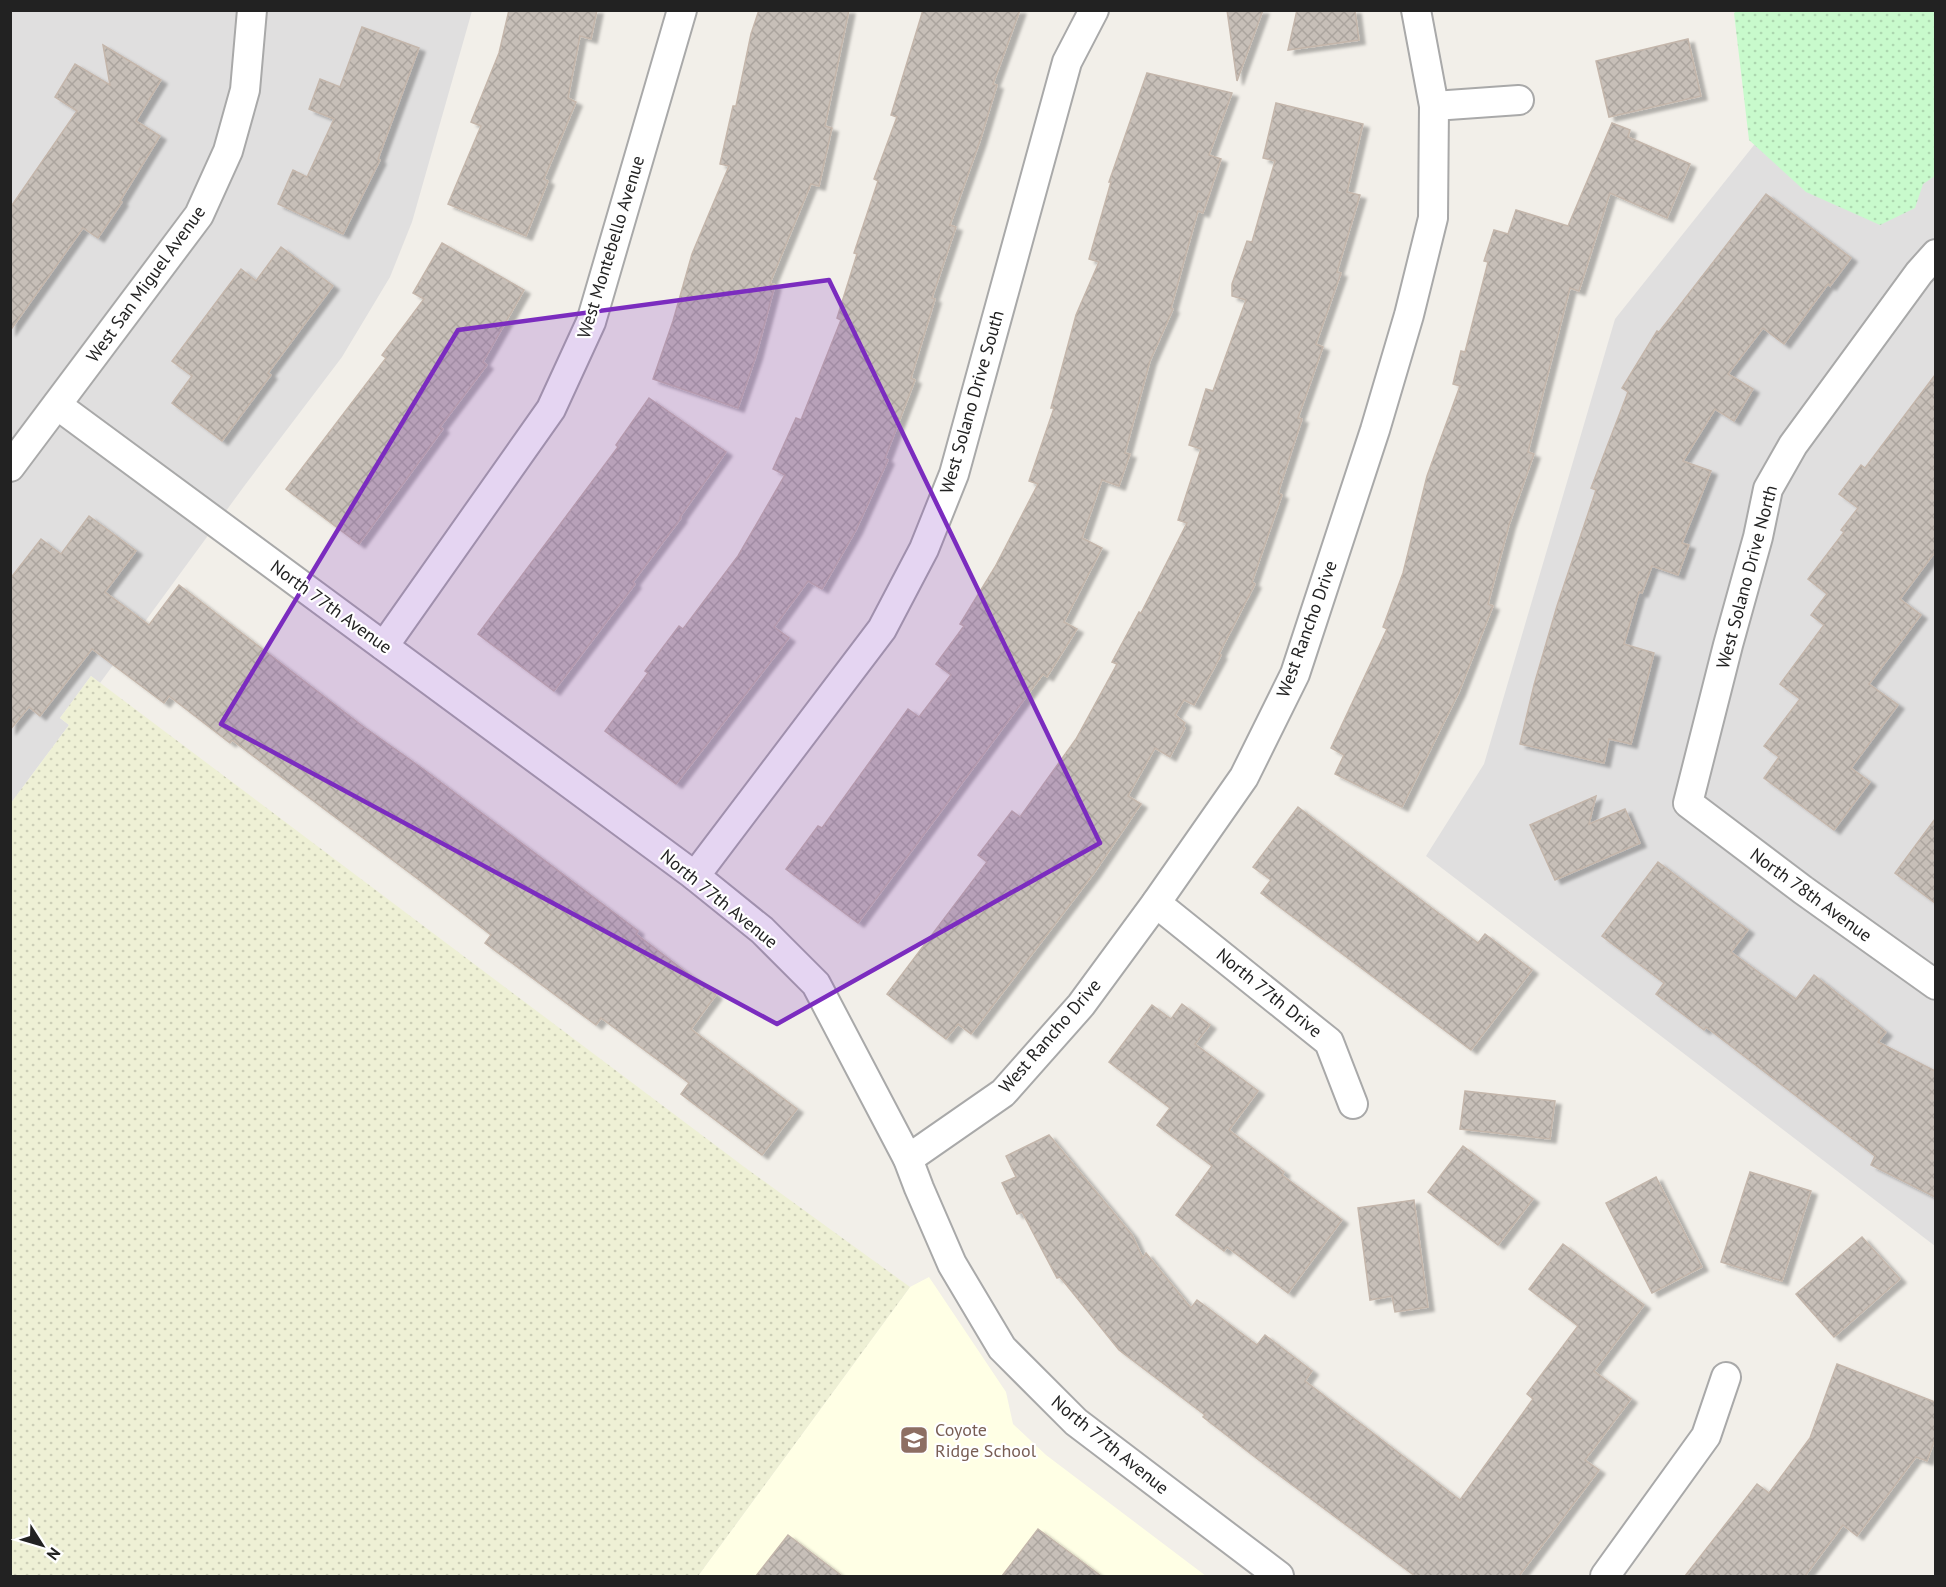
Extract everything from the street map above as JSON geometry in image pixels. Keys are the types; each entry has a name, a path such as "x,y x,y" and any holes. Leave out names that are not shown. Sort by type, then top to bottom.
{"street":[{"name":"West San Miguel Avenue","path":"10,467 199,215 228,151 245,90 252,10"},
{"name":"West Montebello Avenue","path":"384,646 551,409 591,322 682,10"},
{"name":"West Solano Drive South","path":"695,876 882,629 924,549 954,474 1067,62 1094,10"},
{"name":"West Rancho Drive","path":"908,1159 1003,1093 1081,1005 1244,777 1295,674 1375,430 1409,315 1433,218 1434,106 1416,10"},
{"path":"1434,106 1519,100"},
{"name":"West Solano Drive North","path":"1688,803 1758,537 1768,489 1793,445 1935,254"},
{"name":"North 77th Avenue","path":"57,405 695,876 762,930 816,984 908,1159 952,1264 1002,1348 1076,1422 1279,1576"},
{"name":"North 78th Avenue","path":"1688,803 1803,890 1935,985"},
{"name":"North 77th Drive","path":"1156,903 1329,1042 1353,1104"},
{"path":"1605,1576 1706,1436 1726,1377"}],"highlighted area":[{"path":"829,280 1100,843 777,1024 221,724 458,330"}],"shaded area":[{"path":"11,11 472,11 412,222 390,277 342,357 100,683 91,676 60,718 69,725 11,803"},
{"path":"1861,11 1935,11 1935,1246 1426,856 1484,764 1615,319"},
{"path":"91,676 747,1169 910,1287 698,1576 11,1576 11,803 69,725 60,718"},
{"name":"Coyote Ridge School","path":"929,1277 1006,1392 1013,1424 1046,1455 1206,1576 698,1576 910,1287"}],"green space":[{"path":"1737,11 1935,11 1935,176 1923,184 1915,208 1880,225 1806,192 1749,140 1734,13"}],"building":[{"path":"509,10 597,10 591,39 580,36 568,98 576,102 544,179 548,181 526,236 448,204 481,126 471,122 499,53"},
{"path":"759,10 849,10 825,126 832,128 819,186 811,184 770,283 775,285 756,356 738,408 653,379 673,321 692,254 729,166 720,164 733,106 736,106 751,34"},
{"path":"923,10 1020,10 993,84 997,85 980,141 950,225 956,227 932,298 935,299 911,378 915,380 885,458 888,460 856,530 822,589 808,581 774,627 789,638 676,784 605,731 648,673 645,671 679,626 683,629 738,556 785,475 773,469 796,418 801,420 841,320 837,318 857,254 854,253 878,181 874,179 897,117 891,115"},
{"path":"1227,10 1263,10 1237,81"},
{"path":"1297,10 1355,10 1359,40 1288,50"},
{"path":"362,27 419,48 378,159 380,160 343,234 278,204 293,170 307,177 334,119 309,109 320,79 340,87"},
{"path":"1688,39 1701,96 1609,117 1596,61"},
{"path":"103,45 161,80 136,121 160,136 120,201 122,202 98,238 83,228 10,331 10,208 77,111 55,97 75,64 110,85"},
{"path":"1147,73 1232,93 1209,155 1221,159 1203,213 1198,211 1171,308 1173,309 1150,361 1125,453 1130,454 1119,486 1102,480 1082,538 1102,548 1064,622 1077,629 1047,677 1043,674 858,923 786,869 818,826 822,828 908,709 919,717 951,675 936,664 964,626 960,624 995,567 1038,484 1029,481 1054,408 1051,408 1076,315 1099,262 1089,259 1111,182 1109,182"},
{"path":"1276,103 1363,124 1347,192 1360,195 1337,272 1341,273 1316,344 1323,347 1298,418 1302,419 1278,493 1282,495 1252,582 1255,584 1194,705 1184,700 1175,715 1185,723 1183,727 1185,728 1170,757 1155,748 1128,796 1141,804 1094,873 971,1034 958,1024 946,1039 887,994 987,862 978,855 1012,811 1020,817 1076,739 1117,664 1112,662 1139,612 1141,613 1187,523 1178,520 1201,449 1189,445 1206,389 1213,391 1246,300 1232,296 1232,284 1247,241 1252,242 1275,161 1263,158"},
{"path":"1612,123 1630,130 1628,137 1690,164 1667,218 1610,193 1579,291 1570,288 1528,452 1534,454 1509,525 1488,604 1493,606 1459,692 1402,807 1335,774 1344,755 1331,748 1387,629 1383,627 1403,573 1427,476 1460,386 1453,384 1461,351 1465,352 1488,262 1484,261 1494,230 1508,234 1516,210 1568,226"},
{"path":"1766,194 1851,258 1830,286 1828,284 1784,344 1763,328 1728,374 1753,389 1734,421 1715,409 1683,461 1711,471 1682,543 1689,545 1678,575 1652,566 1642,593 1639,592 1624,644 1654,653 1631,744 1609,739 1604,763 1520,744 1557,606 1596,490 1591,488 1628,392 1622,388 1657,331 1659,332"},
{"path":"442,243 524,290 483,362 487,365 440,427 443,429 359,544 286,489 386,358 382,355 424,299 413,293"},
{"path":"281,247 333,286 268,373 271,375 222,441 172,403 192,376 172,361 241,269 256,281"},
{"path":"1935,375 1935,552 1900,599 1921,615 1869,684 1898,705 1851,768 1870,782 1834,830 1764,778 1779,757 1764,746 1800,699 1780,684 1824,625 1811,615 1827,594 1808,579 1844,532 1841,530 1858,508 1839,494 1861,465 1865,468"},
{"path":"649,398 726,452 681,518 633,582 635,584 554,691 478,634 618,447 616,445"},
{"path":"89,516 136,551 105,592 149,625 179,585 361,725 638,931 636,934 716,995 691,1029 797,1109 762,1155 681,1094 689,1083 601,1018 596,1025 485,943 491,935 232,740 230,743 169,696 164,703 92,649 40,716 29,707 10,730 10,579 41,539 61,554"},
{"path":"1596,796 1589,824 1625,809 1640,843 1555,880 1530,825"},
{"path":"1298,807 1478,943 1485,934 1532,970 1471,1050 1261,893 1271,880 1253,867"},
{"path":"1935,819 1935,903 1895,873"},
{"path":"1658,862 1748,930 1731,952 1796,999 1814,975 1886,1032 1878,1042 1935,1071 1935,1197 1871,1165 1875,1156 1706,1027 1704,1030 1656,994 1664,983 1602,936"},
{"path":"1182,1004 1210,1025 1195,1044 1258,1091 1229,1130 1284,1172 1282,1175 1342,1220 1288,1293 1227,1247 1224,1251 1176,1215 1212,1166 1157,1125 1170,1108 1109,1062 1152,1005 1171,1019"},
{"path":"1465,1091 1555,1101 1550,1139 1460,1129"},
{"path":"1049,1135 1132,1235 1143,1258 1146,1253 1191,1308 1197,1300 1257,1345 1265,1335 1312,1371 1305,1381 1460,1500 1533,1399 1527,1394 1578,1326 1529,1289 1563,1244 1644,1305 1594,1371 1631,1399 1585,1460 1599,1470 1519,1576 1415,1576 1264,1464 1203,1417 1205,1415 1119,1350 1060,1277 1057,1278 1022,1212 1017,1214 1002,1183 1016,1177 1006,1156"},
{"path":"1463,1146 1533,1199 1498,1245 1428,1192"},
{"path":"1750,1172 1811,1191 1782,1281 1721,1262"},
{"path":"1656,1177 1702,1267 1652,1293 1606,1203"},
{"path":"1414,1200 1428,1307 1395,1312 1392,1296 1370,1300 1358,1208"},
{"path":"1862,1237 1900,1279 1834,1337 1796,1294"},
{"path":"1837,1364 1935,1402 1935,1439 1927,1461 1916,1457 1857,1536 1843,1525 1805,1576 1685,1576 1757,1484 1769,1493 1810,1438"},
{"path":"1038,1529 1101,1576 1002,1576"},
{"path":"788,1535 842,1576 756,1576"}],"place":[{"name":"Coyote Ridge School","path":"914,1440"}]}
